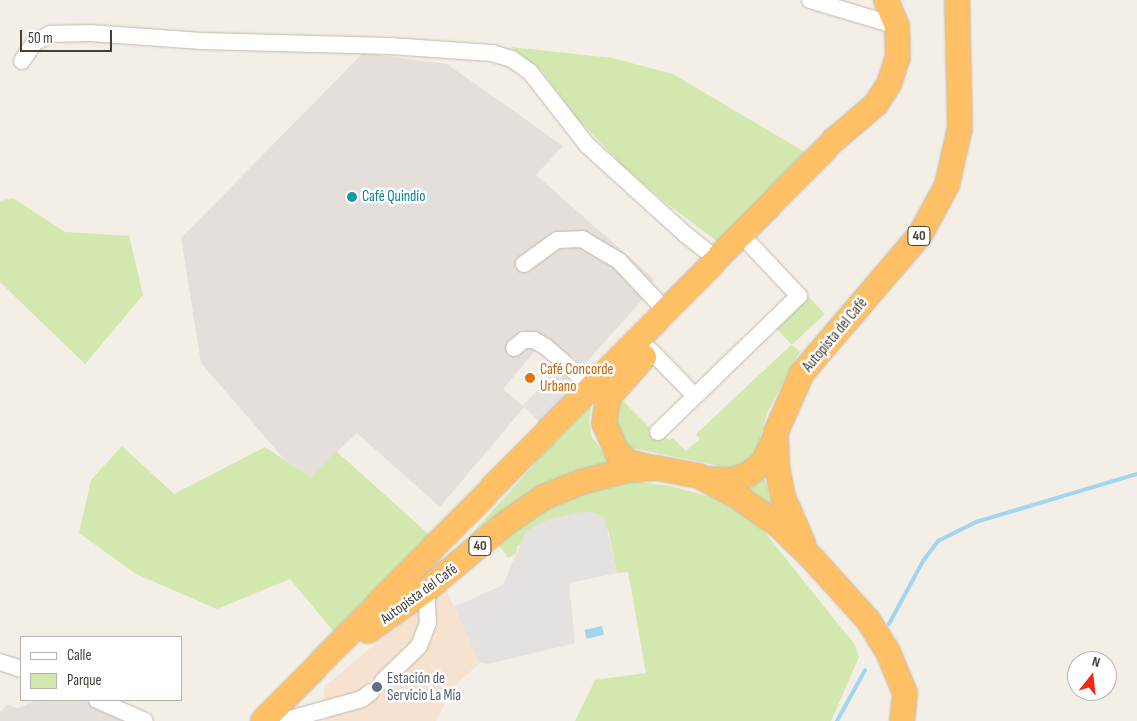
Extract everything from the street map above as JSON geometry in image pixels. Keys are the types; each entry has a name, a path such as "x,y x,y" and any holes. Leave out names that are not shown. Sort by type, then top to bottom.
{"highway":[{"name":"Autopista del Café","path":"263,721 833,140 864,116 889,84 898,57 897,26 886,0"},
{"name":"Autopista del Café","path":"811,558 783,497 777,465 776,432 802,374 920,235 947,185 960,128 957,0"},
{"path":"657,468 635,464 617,452 604,423 608,398 650,350 842,150 864,116"},
{"path":"699,476 716,481 733,480 749,474 763,463 772,449 776,432"},
{"name":"Autopista del Café","path":"321,663 426,590 506,523 544,497 581,482 627,470 657,468 699,476 755,509 811,558"},
{"name":"40","path":"811,558 868,620 888,652 905,693 902,721"}],"street":[{"path":"810,0 897,26"},
{"path":"22,61 34,42 50,34 90,33 202,41 390,46 492,53 512,59 530,72 587,144 686,235 717,259"},
{"path":"524,264 557,240 582,240 619,261 666,311"},
{"path":"658,432 799,296 751,245"},
{"path":"514,348 524,340 534,340 546,347 592,387"},
{"path":"650,350 695,396"},
{"path":"383,681 419,646 428,623 426,590"},
{"path":"0,662 20,669"},
{"path":"283,721 362,699 371,692"},
{"path":"99,701 146,721"}],"shaded area":[{"path":"363,53 447,64 563,146 536,175 653,278 652,289 583,366 571,355 558,369 536,350 503,389 524,407 440,507 357,433 311,477 284,459 201,363 181,238"},
{"path":"558,369 578,388 543,425 523,406"},
{"path":"586,511 604,516 617,573 569,583 575,643 489,664 480,663 454,607 503,585 526,531 549,519"},
{"path":"444,586 480,663 454,686 436,721 325,721 324,687"},
{"path":"35,701 86,701 129,721 0,721 0,712 7,705 18,708"}],"green space":[{"path":"511,47 612,58 673,74 808,154 722,245 666,203 621,164 575,116 541,70"},
{"path":"13,198 65,232 129,236 143,295 85,364 0,282 0,201"},
{"path":"807,295 825,314 792,345 774,326"},
{"path":"791,345 800,351 767,413 754,460 732,468 720,466 632,448 623,443 616,433 615,399 624,402 660,438 663,435 669,440 673,438 686,451 700,439 696,434"},
{"path":"592,401 589,421 592,437 607,458 619,463 445,563"},
{"path":"122,446 174,494 265,447 311,477 336,451 433,538 339,638 290,579 217,609 136,574 79,533 91,480"},
{"path":"765,478 773,510 741,490 754,486"},
{"path":"631,481 670,486 715,498 759,525 855,645 859,657 831,721 575,721 595,680 646,673 628,572 617,573 608,529 518,545 515,554 508,558 498,544 548,504 594,487"}],"water":[{"path":"602,626 604,635 586,639 584,630"}],"waterway":[{"path":"889,624 923,561 938,541 976,522 1137,474"},
{"path":"837,721 865,670"}],"place":[{"name":"Café Quindío","path":"352,197"},
{"name":"Café Concorde Urbano","path":"530,378"},
{"name":"Estación de Servicio La Mía","path":"377,687"}]}
